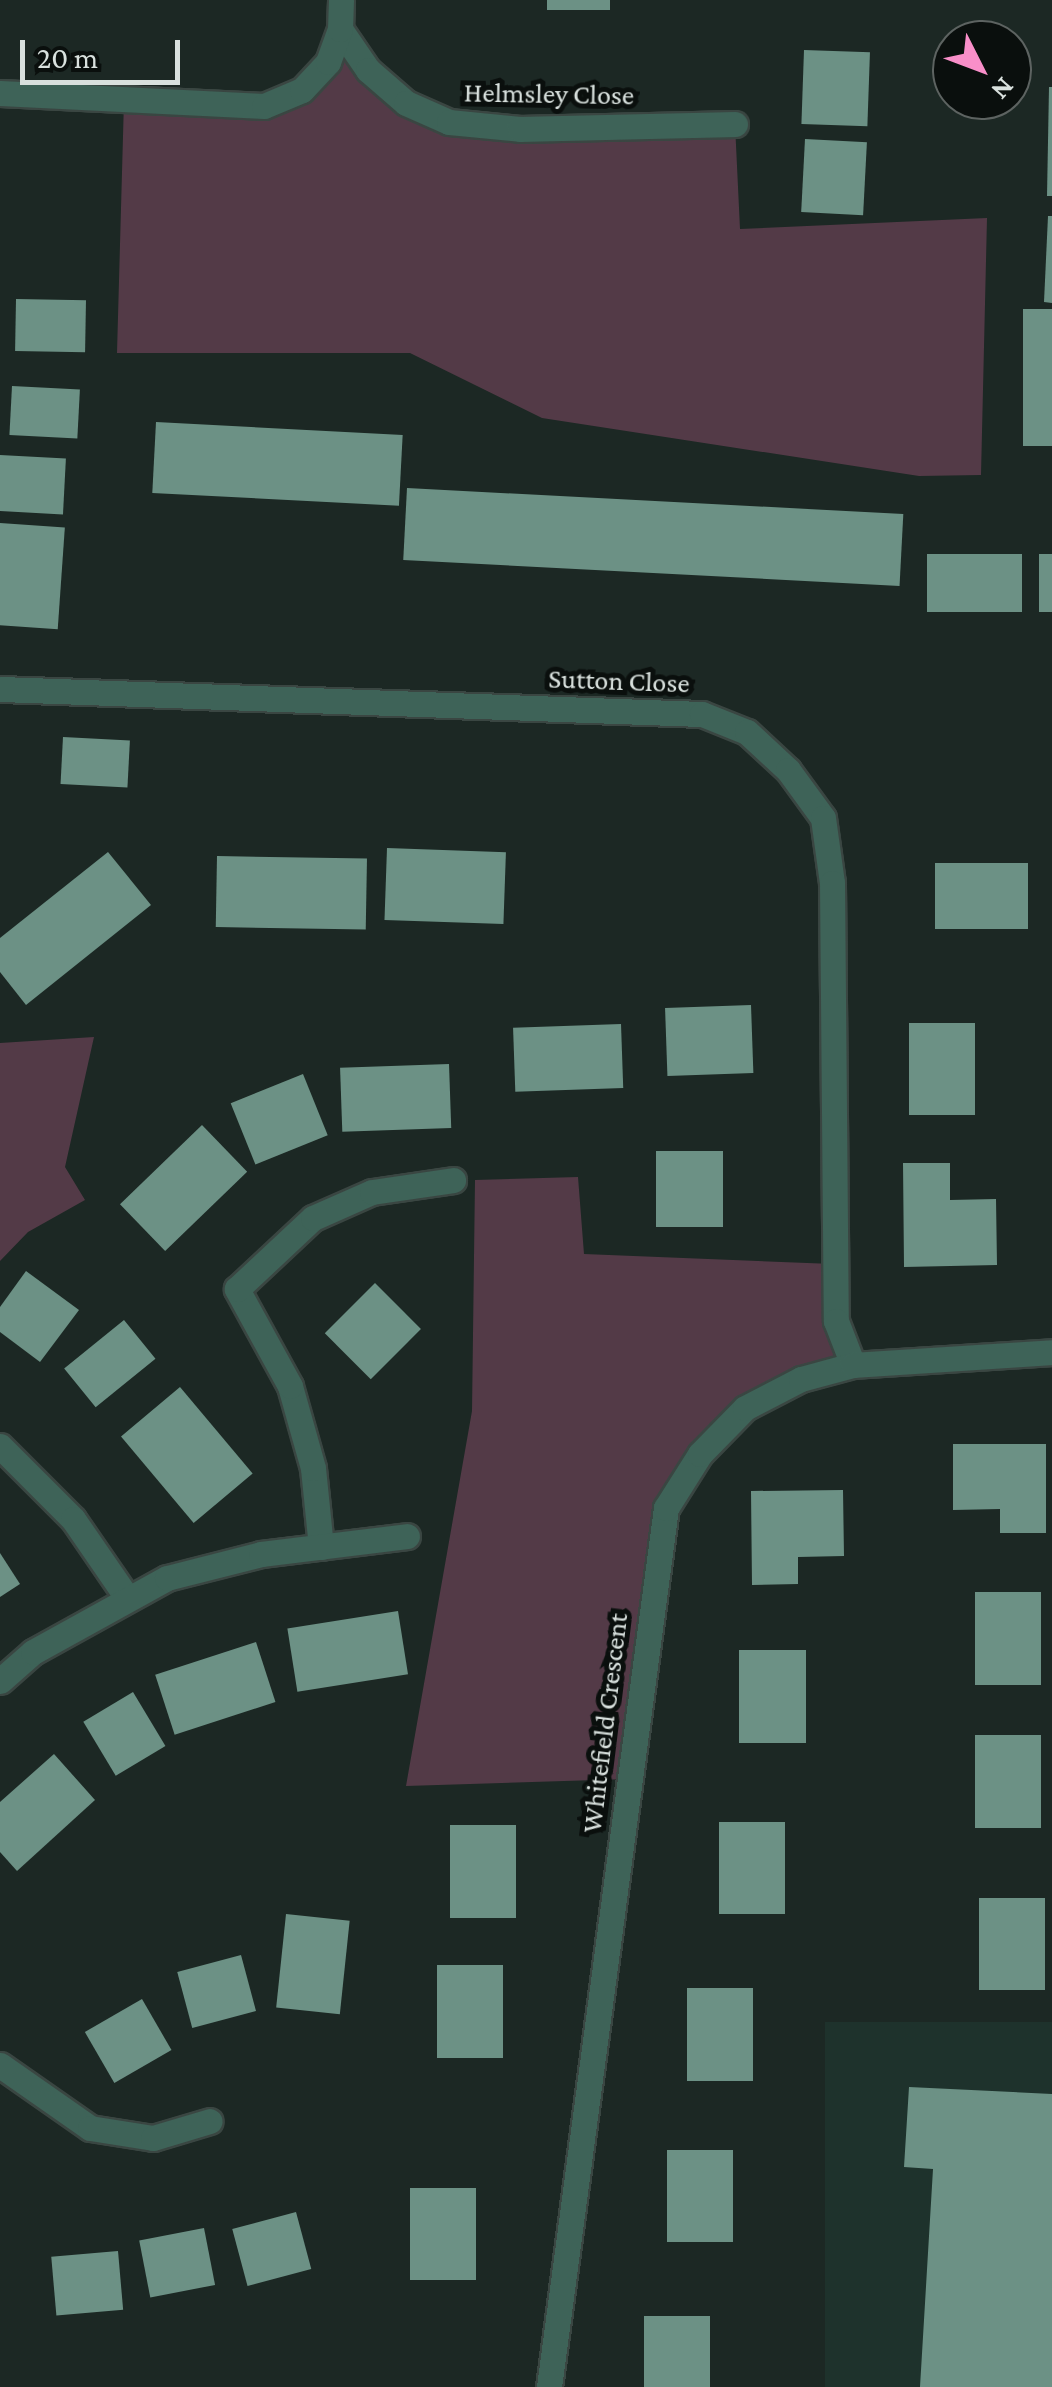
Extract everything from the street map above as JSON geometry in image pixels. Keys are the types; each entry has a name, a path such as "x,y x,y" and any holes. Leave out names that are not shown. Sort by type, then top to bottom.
{"street":[{"path":"0,93 264,106 302,90 328,62 340,29 340,0"},
{"name":"Helmsley Close","path":"340,29 368,70 393,92 406,103 449,122 520,128 735,124"},
{"name":"Sutton Close","path":"0,689 702,714 747,732 788,770 823,818 832,883 836,1321 853,1365"},
{"path":"321,1547 313,1468 290,1386 237,1289 313,1218 372,1192 453,1180"},
{"name":"Whitefield Crescent","path":"549,2387 666,1508 700,1454 744,1408 800,1379 853,1365 1052,1352"},
{"path":"0,1446 73,1519 128,1599"},
{"path":"0,1681 33,1652 166,1578 260,1554 406,1536"},
{"path":"0,2065 90,2128 153,2138 210,2121"}],"shaded area":[{"path":"340,29 368,70 449,122 735,124 740,229 987,218 981,475 919,476 542,418 410,353 117,353 124,100 227,106 302,89"},
{"path":"94,1037 65,1167 85,1200 28,1232 0,1261 0,1043"},
{"path":"578,1177 584,1254 833,1264 853,1365 745,1408 666,1508 629,1779 406,1786 472,1411 475,1180"},
{"path":"825,2022 1052,2022 1052,2387 825,2387"}],"building":[{"path":"547,0 610,0 610,10 547,10"},
{"path":"804,50 870,52 867,126 801,124"},
{"path":"1052,87 1052,196 1047,196"},
{"path":"805,139 867,142 863,215 801,212"},
{"path":"1048,216 1052,216 1052,303 1044,302"},
{"path":"16,299 86,300 85,352 15,351"},
{"path":"1023,309 1052,309 1052,446 1023,446"},
{"path":"12,386 80,390 77,438 9,435"},
{"path":"156,422 403,435 399,506 152,493"},
{"path":"0,455 66,458 63,514 0,511"},
{"path":"407,488 903,514 900,586 403,560"},
{"path":"0,523 65,528 58,629 0,625"},
{"path":"927,554 1022,554 1022,612 927,612"},
{"path":"1039,554 1052,554 1052,612 1039,612"},
{"path":"63,737 130,741 127,787 61,784"},
{"path":"387,848 506,852 503,924 384,920"},
{"path":"108,852 151,905 26,1005 0,972 0,938"},
{"path":"217,856 367,859 366,930 216,927"},
{"path":"935,863 1028,863 1028,929 935,929"},
{"path":"751,1005 753,1073 667,1076 665,1008"},
{"path":"909,1023 975,1023 975,1115 909,1115"},
{"path":"621,1024 623,1088 515,1092 513,1028"},
{"path":"449,1064 451,1128 342,1132 340,1068"},
{"path":"303,1074 328,1135 255,1164 231,1103"},
{"path":"202,1125 247,1172 165,1251 120,1204"},
{"path":"656,1151 723,1151 723,1227 656,1227"},
{"path":"903,1163 950,1163 950,1200 996,1199 997,1265 904,1267"},
{"path":"26,1271 79,1310 40,1362 0,1332 0,1307"},
{"path":"375,1283 421,1329 371,1379 325,1333"},
{"path":"124,1320 155,1359 96,1407 64,1368"},
{"path":"180,1387 253,1474 194,1523 121,1436"},
{"path":"953,1444 1046,1444 1046,1533 1000,1533 1000,1509 953,1510"},
{"path":"843,1490 844,1556 798,1557 798,1584 752,1585 751,1491"},
{"path":"0,1553 20,1584 0,1597"},
{"path":"975,1592 1041,1592 1041,1685 975,1685"},
{"path":"398,1611 408,1674 297,1692 287,1629"},
{"path":"256,1642 275,1702 175,1735 155,1675"},
{"path":"739,1650 806,1650 806,1743 739,1743"},
{"path":"133,1692 165,1746 116,1776 83,1722"},
{"path":"975,1735 1041,1735 1041,1828 975,1828"},
{"path":"54,1754 95,1800 17,1871 0,1852 0,1802"},
{"path":"719,1822 785,1822 785,1914 719,1914"},
{"path":"450,1825 516,1825 516,1918 450,1918"},
{"path":"979,1898 1045,1898 1045,1990 979,1990"},
{"path":"286,1914 350,1921 340,2014 276,2007"},
{"path":"241,1955 256,2011 192,2028 177,1972"},
{"path":"437,1965 503,1965 503,2058 437,2058"},
{"path":"687,1988 753,1988 753,2081 687,2081"},
{"path":"142,1999 172,2050 114,2083 85,2032"},
{"path":"909,2087 1052,2094 1052,2387 920,2387 933,2169 904,2167"},
{"path":"667,2150 733,2150 733,2242 667,2242"},
{"path":"410,2188 476,2188 476,2280 410,2280"},
{"path":"296,2212 311,2269 248,2286 232,2229"},
{"path":"204,2228 215,2285 150,2298 139,2241"},
{"path":"118,2251 123,2310 56,2316 51,2257"},
{"path":"644,2316 710,2316 710,2387 644,2387"}]}
